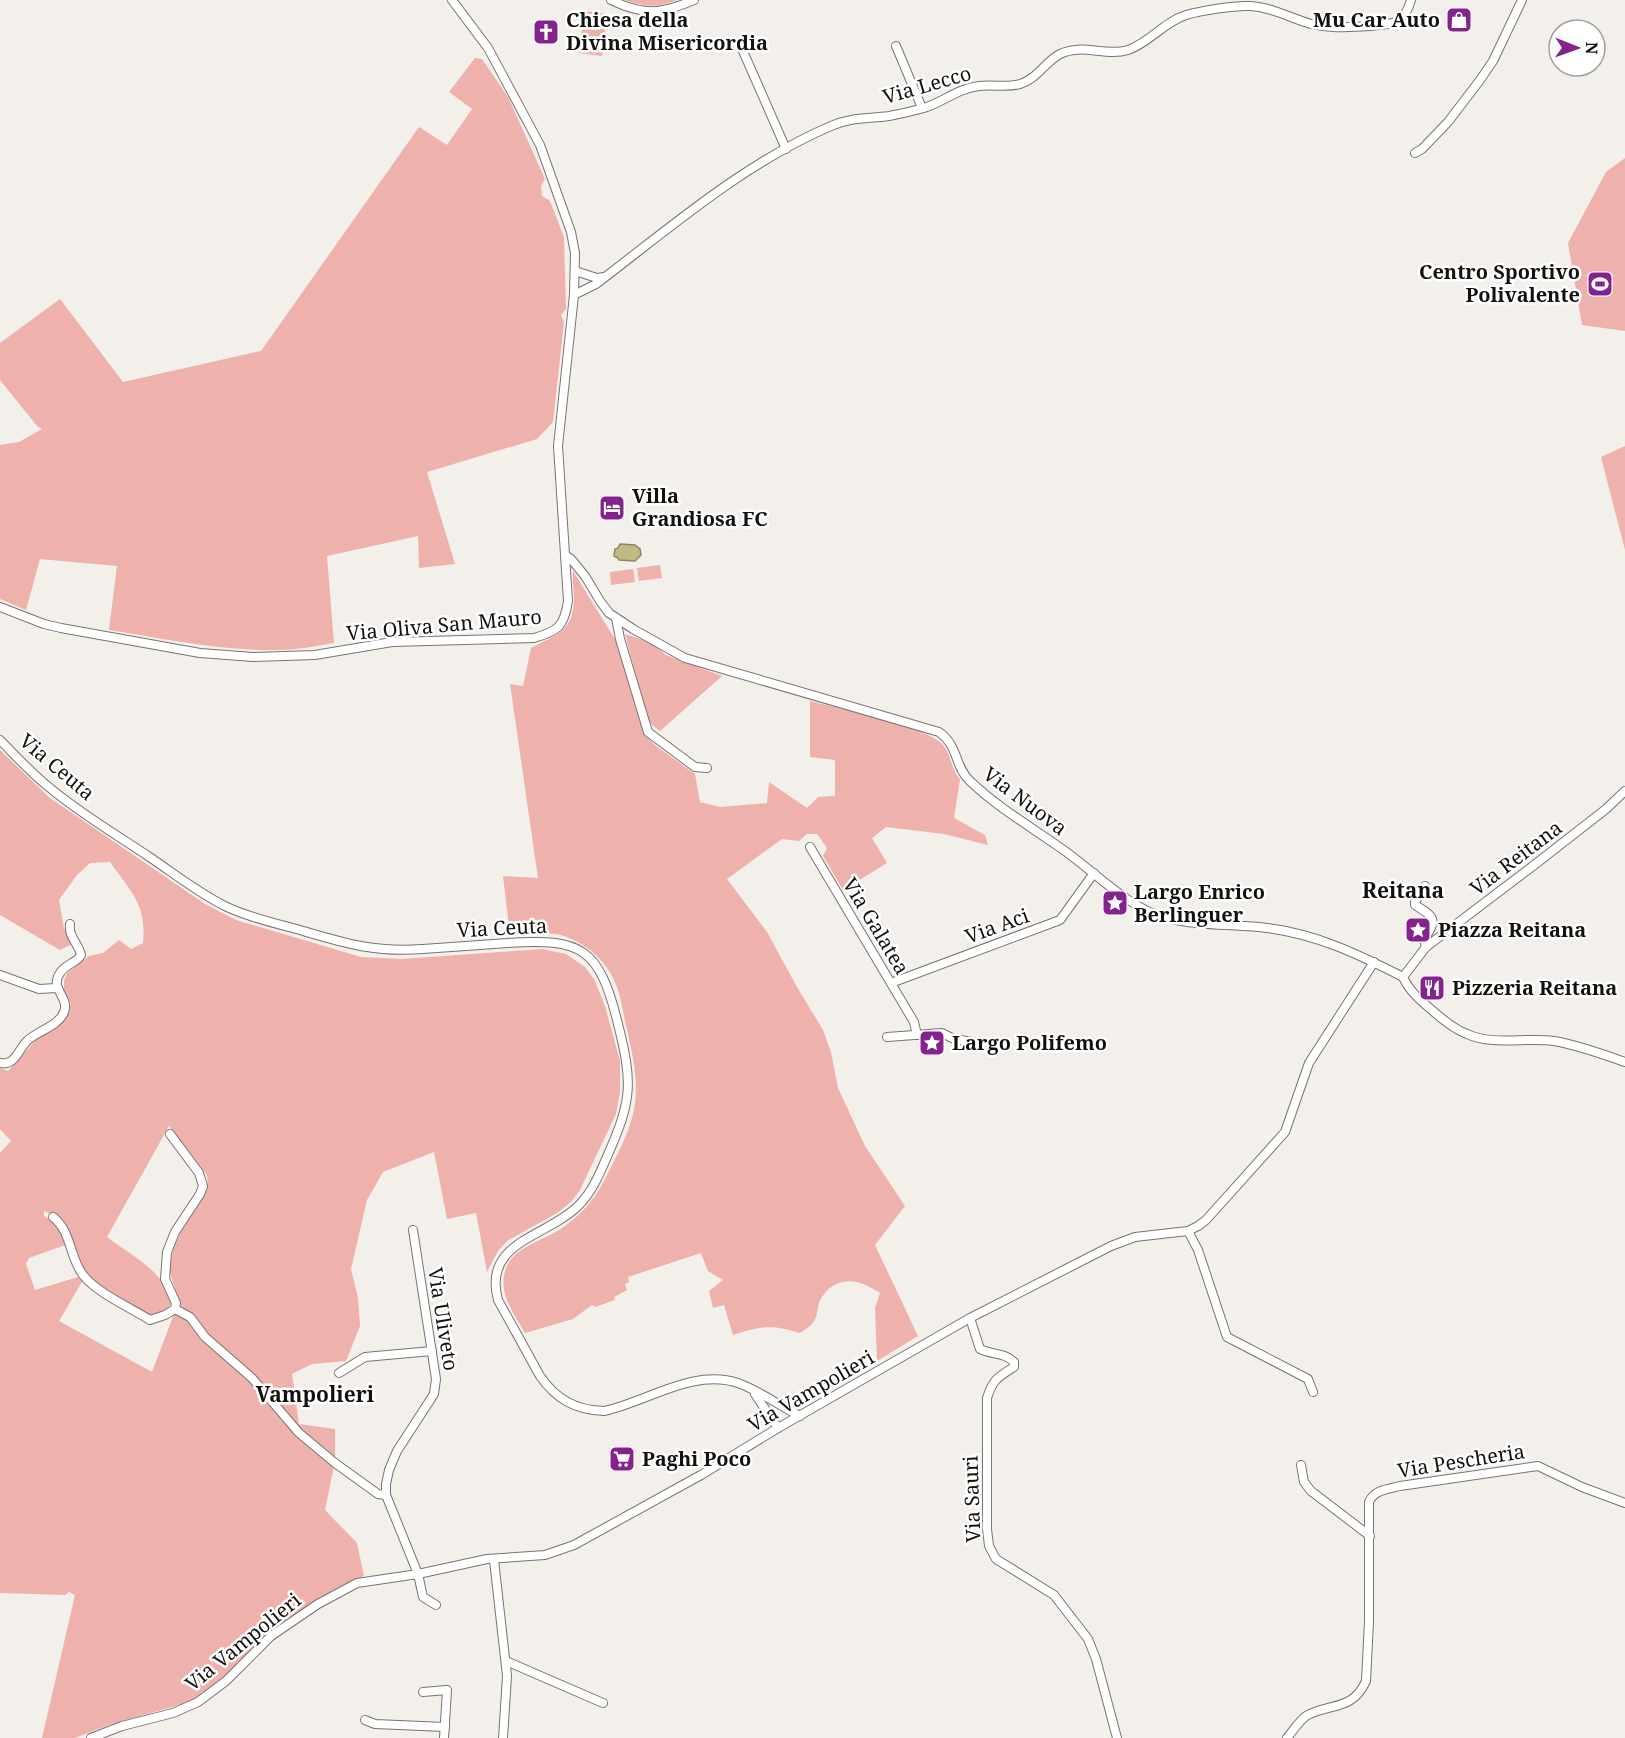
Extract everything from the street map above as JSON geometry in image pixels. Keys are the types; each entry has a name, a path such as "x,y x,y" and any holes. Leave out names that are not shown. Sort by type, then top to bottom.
{"street":[{"name":"Via Oliva San Mauro","path":"0,607 61,628 201,653 242,656 315,655 392,642 534,638 552,632 563,622 568,601 558,446 574,295 575,253 571,232 540,145 488,48 452,0"},
{"path":"611,0 637,11 649,12 675,8 694,0"},
{"name":"Via Lecco","path":"574,295 583,292 607,276 720,190 786,149 831,126 857,118 888,116 937,104 968,89 980,86 1018,85 1028,81 1054,58 1069,51 1119,52 1128,50 1174,20 1187,15 1247,5 1272,10 1327,27 1341,28 1397,22 1406,15 1411,0"},
{"path":"1415,153 1422,149 1448,122 1487,70 1522,0"},
{"path":"739,42 786,149"},
{"path":"896,46 922,108"},
{"path":"575,271 597,278 607,276"},
{"name":"Via Nuova","path":"565,555 585,576 600,601 616,618 685,658 939,732 952,744 964,775 971,782 1008,812 1125,897 1160,916 1291,931 1329,942 1403,976"},
{"path":"616,618 620,639 648,732 695,767 707,768"},
{"name":"Via Ceuta","path":"0,740 53,790 208,897 239,912 362,948 403,951 542,941 567,945 588,957 603,976 609,989 626,1055 629,1086 626,1111 597,1178 582,1202 559,1221 512,1248 503,1257 495,1276 498,1300 540,1376 557,1397 572,1405 591,1410 615,1408 695,1380 730,1381 800,1416"},
{"name":"Via Reitana","path":"1403,976 1426,947 1552,852 1625,791"},
{"name":"Via Galatea","path":"810,847 914,1022 917,1035"},
{"name":"Via Aci","path":"891,983 1060,920 1094,873"},
{"path":"1425,886 1415,905 1430,914 1434,921 1424,940 1426,947"},
{"path":"0,1063 4,1064 13,1060 27,1040 65,1011 65,1003 56,988 56,980 65,967 79,959 81,955 69,929 70,924"},
{"path":"1314,1392 1308,1380 1227,1337 1198,1250 1188,1231 1206,1220 1285,1132 1309,1063 1374,962"},
{"path":"0,975 39,989 56,988"},
{"path":"1403,976 1405,982 1422,1002 1446,1022 1466,1034 1490,1039 1553,1041 1570,1044 1625,1062"},
{"path":"887,1037 942,1033 954,1040 986,1044"},
{"path":"170,1134 200,1173 203,1186 175,1232 167,1252 165,1279 176,1304 175,1309"},
{"path":"53,1217 64,1228 79,1267 88,1280 150,1320 158,1319 175,1309"},
{"name":"Via Uliveto","path":"386,1495 389,1470 397,1451 434,1394 436,1379 413,1230"},
{"name":"Via Vampolieri","path":"91,1738 122,1726 173,1713 198,1702 226,1681 272,1636 342,1590 357,1583 418,1574 487,1559 545,1555 574,1545 701,1475 970,1318 1125,1240 1144,1235 1188,1231"},
{"path":"175,1309 190,1317 205,1337 252,1378 299,1433 378,1494 386,1495 418,1574 423,1597 436,1605"},
{"name":"Via Sauri","path":"970,1318 980,1349 998,1353 1014,1362 1014,1367 1002,1373 993,1382 987,1398 989,1546 996,1559 1006,1568 1054,1595 1088,1639 1096,1659 1117,1738"},
{"path":"339,1373 365,1357 432,1351"},
{"path":"753,1392 778,1428"},
{"path":"1301,1465 1304,1482 1311,1491 1370,1536"},
{"name":"Via Pescheria","path":"1287,1738 1305,1717 1349,1702 1362,1689 1366,1681 1369,1633 1369,1502 1371,1497 1379,1491 1531,1466 1547,1469 1562,1478 1625,1503"},
{"path":"494,1560 507,1676 503,1738"},
{"path":"506,1661 603,1702"},
{"path":"423,1692 447,1690 444,1738"},
{"path":"365,1720 375,1724 445,1727"}],"shaded area":[{"path":"625,0 677,0 651,6"},
{"path":"584,11 607,14 602,56 579,53"},
{"path":"475,58 482,59 508,97 545,179 541,186 542,196 550,201 564,237 566,309 561,315 564,322 553,422 537,439 427,472 455,564 419,568 418,536 327,556 334,643 293,649 258,650 215,646 109,630 117,566 40,559 26,610 0,599 0,445 19,442 42,429 37,426 0,380 0,343 60,299 123,382 261,351 419,127 447,145 472,109 449,92"},
{"name":"Centro Sportivo Polivalente","path":"1625,158 1625,331 1582,325 1568,243 1606,172"},
{"path":"1625,446 1625,550 1601,457"},
{"path":"620,544 635,545 640,549 641,555 635,561 619,560 614,556 615,549"},
{"path":"660,565 662,578 639,581 637,568"},
{"path":"633,569 635,582 611,585 610,572"},
{"path":"573,571 623,656 644,734 656,746 695,774 700,802 720,807 767,803 769,782 807,808 818,797 835,796 835,760 810,757 810,701 899,724 931,736 941,743 960,779 954,818 985,835 988,845 944,834 886,827 872,838 887,863 843,890 823,856 827,848 817,834 807,834 799,841 782,839 727,879 767,932 823,1030 831,1052 838,1088 865,1146 905,1206 875,1245 918,1336 877,1361 875,1308 880,1293 872,1288 847,1281 832,1287 819,1302 813,1322 800,1333 766,1327 733,1335 724,1305 713,1308 709,1291 723,1280 708,1271 701,1253 628,1277 629,1282 625,1284 627,1290 614,1297 615,1300 595,1307 592,1305 573,1319 525,1333 507,1301 503,1284 511,1259 524,1248 569,1223 596,1195 625,1137 632,1119 635,1099 635,1069 620,996 612,976 592,952 566,937 545,933 510,935 503,876 538,878 510,684 523,686 531,648 561,632 570,620 574,601"},
{"path":"625,634 652,643 666,655 722,676 660,731 647,717"},
{"path":"0,750 50,798 205,904 236,920 361,957 402,959 542,949 566,954 585,967 594,979 605,1006 620,1061 620,1092 616,1114 580,1190 571,1202 557,1213 507,1241 498,1251 487,1272 476,1213 447,1219 434,1152 383,1172 367,1200 351,1269 358,1298 360,1326 346,1361 312,1364 292,1374 299,1424 335,1429 335,1460 299,1430 252,1376 205,1334 180,1304 169,1270 173,1250 181,1231 208,1185 207,1175 169,1126 107,1237 146,1265 162,1281 172,1302 165,1312 152,1318 89,1278 82,1266 68,1227 60,1218 44,1211 44,1216 59,1227 68,1244 29,1258 26,1264 35,1290 78,1277 83,1280 59,1321 152,1372 174,1314 179,1313 188,1318 205,1340 251,1381 299,1436 334,1466 325,1510 357,1543 364,1576 337,1588 276,1627 213,1687 189,1702 109,1725 75,1738 42,1738 75,1595 69,1592 65,1595 0,1593 0,1153 11,1141 0,1129 0,1068 8,1071 35,1041 62,1023 71,1004 64,990 67,973 89,956 103,953 119,940 131,949 143,943 144,930 136,899 110,862 90,863 77,875 59,900 64,928 72,944 60,950 0,915"}],"place":[{"name":"Mu Car Auto","path":"1459,20"},
{"name":"Chiesa della Divina Misericordia","path":"546,32"},
{"name":"Centro Sportivo Polivalente","path":"1600,284"},
{"name":"Villa Grandiosa FC","path":"612,508"},
{"name":"Largo Enrico Berlinguer","path":"1115,903"},
{"name":"Piazza Reitana","path":"1418,930"},
{"name":"Pizzeria Reitana","path":"1432,988"},
{"name":"Largo Polifemo","path":"932,1043"},
{"name":"Paghi Poco","path":"622,1459"}],"district":[{"name":"Reitana","path":"1403,891"},
{"name":"Vampolieri","path":"315,1395"}]}
